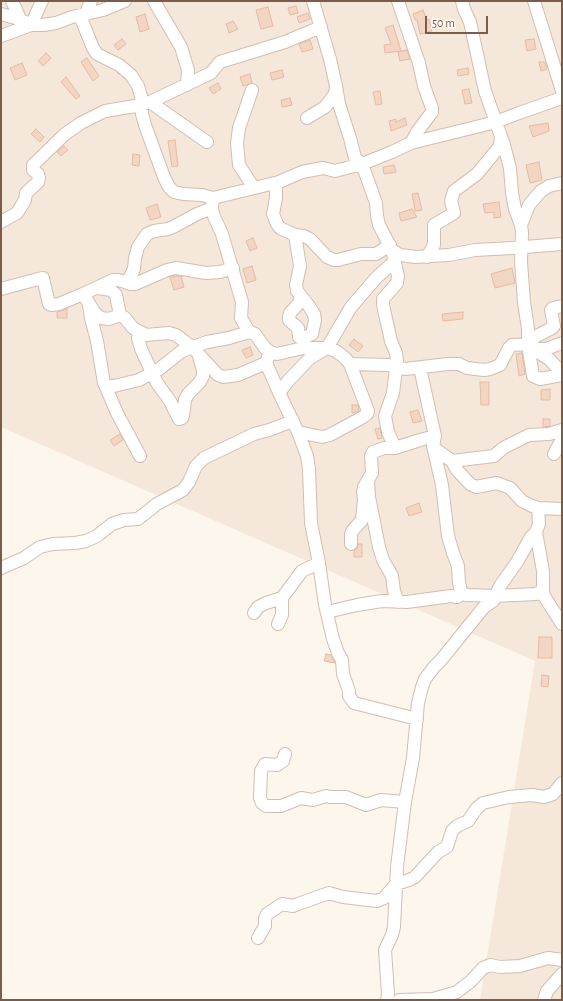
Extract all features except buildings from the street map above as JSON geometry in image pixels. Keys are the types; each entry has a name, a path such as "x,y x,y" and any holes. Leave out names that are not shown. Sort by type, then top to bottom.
{"street":[{"path":"1,6 7,1"},
{"path":"12,1 19,19"},
{"path":"1,36 31,25 42,1"},
{"path":"91,1 83,16 93,48 97,54 119,65 131,75 138,86 145,104 145,125 169,187 174,192 202,195 212,203 213,214 222,234 242,302 241,318 249,332"},
{"path":"1,14 19,19 31,25 43,26 103,10 124,1"},
{"path":"154,1 181,47 188,70 187,84"},
{"path":"313,1 330,59 337,87 339,104 355,158 362,164 376,203 379,225 392,252 398,276 397,283 384,299 383,305 391,341 396,353 393,393 385,416 388,432 395,448"},
{"path":"398,1 419,63 424,86 432,108 432,112 417,132 411,143"},
{"path":"462,1 470,22 485,91 501,136 510,168 515,209 521,225 523,244 521,262 524,302 528,330 528,344 534,378 548,378 562,374 549,359 528,344"},
{"path":"534,1 562,91"},
{"path":"1,222 17,213 25,200 26,193 38,182 38,174 33,170 33,165 65,134 81,123 105,111 145,104 211,73 220,62 285,42 321,27"},
{"path":"306,118 325,107 335,94 337,87"},
{"path":"252,90 239,128 237,143 239,165 254,188"},
{"path":"125,282 132,275 138,247 147,234 173,227 197,214 212,203 254,188 276,183 302,172 323,168 335,171 362,164 411,143 496,122 519,112 562,98"},
{"path":"145,104 207,142"},
{"path":"427,256 434,245 434,225 454,213 451,201 454,191 477,174 500,146 501,136"},
{"path":"276,183 276,198 273,214 280,228 310,239 327,257 334,260 361,254 392,252 427,256 449,255 523,244 562,244"},
{"path":"521,225 529,205 541,191 549,186 562,183"},
{"path":"295,234 300,266 296,285 297,292 301,296"},
{"path":"279,393 288,381 310,358 326,348 351,308 377,277 392,252"},
{"path":"1,289 42,278 44,280 50,304 52,305 86,299 98,288 113,280 135,284 167,270 176,268 206,273 220,272 233,268"},
{"path":"1,568 24,558 40,547 53,544 86,541 97,536 112,524 138,518 157,504 183,490 189,482 196,466 204,458 254,434 269,430 296,427 322,437 330,435 367,414 368,411 350,364 336,351 326,348 303,348 277,354 238,375 222,377 218,375 195,351 176,336 169,333 146,335 134,328 125,318 120,315 116,294 111,290 98,288"},
{"path":"86,299 95,313 101,318 109,319 120,315"},
{"path":"86,299 98,341 105,385 117,413 140,456"},
{"path":"528,344 533,338 554,326 551,310 562,306"},
{"path":"141,332 138,338 141,349 161,390 170,401 180,420 183,416 185,400 188,394 200,382 202,376 203,370 195,351"},
{"path":"105,385 114,386 139,380 158,370 182,351 195,351 207,342 229,338 249,332 255,334 265,348 279,393 296,427 307,456 310,512 320,563 327,612 336,646 342,660 343,674 351,700 354,703 361,705 417,718"},
{"path":"350,364 388,364 405,369 459,364 467,368 484,370 500,365 512,345 528,344 538,349 546,349 562,343"},
{"path":"420,368 442,486 448,536 458,566 459,583 462,594"},
{"path":"452,461 494,456 503,448 529,435 549,434 562,430"},
{"path":"554,454 562,439"},
{"path":"351,544 351,534 362,520 364,499 363,492 372,473 373,452 384,448 395,448 420,440 434,441"},
{"path":"434,441 438,451 452,461 457,470 470,484 476,487 497,483 510,488 525,503 538,508 562,509"},
{"path":"368,480 369,497 379,547 383,560 392,576 396,596"},
{"path":"538,508 539,524 536,532 530,537 517,562 500,586 493,601 484,607 425,679 418,703 413,758 405,802 396,884 394,927 385,950 393,999 433,999 457,992 471,981 483,968 490,965 500,967 520,966 548,958 562,960"},
{"path":"536,532 543,571 541,593 562,623"},
{"path":"254,613 258,607 282,598 302,571 320,563"},
{"path":"396,596 407,602 451,596 457,597 462,594 495,596 541,593"},
{"path":"327,612 357,605 385,602 396,596"},
{"path":"278,624 282,615 282,598"},
{"path":"285,754 283,761 277,765 265,764 261,770 260,798 262,803 266,806 281,806 300,798 313,800 326,796 346,797 358,800 366,805 381,800 405,802"},
{"path":"258,938 265,926 265,917 280,905 293,906 329,893 343,897 377,901 384,898 396,884 415,877 438,852 447,847 452,831 457,826 468,821 477,808 483,803 509,796 544,797 553,794 562,783"},
{"path":"544,1000 547,991 562,974"}],"shaded area":[{"path":"1,1 562,1 562,1000 480,1000 535,661 1,427"}]}
